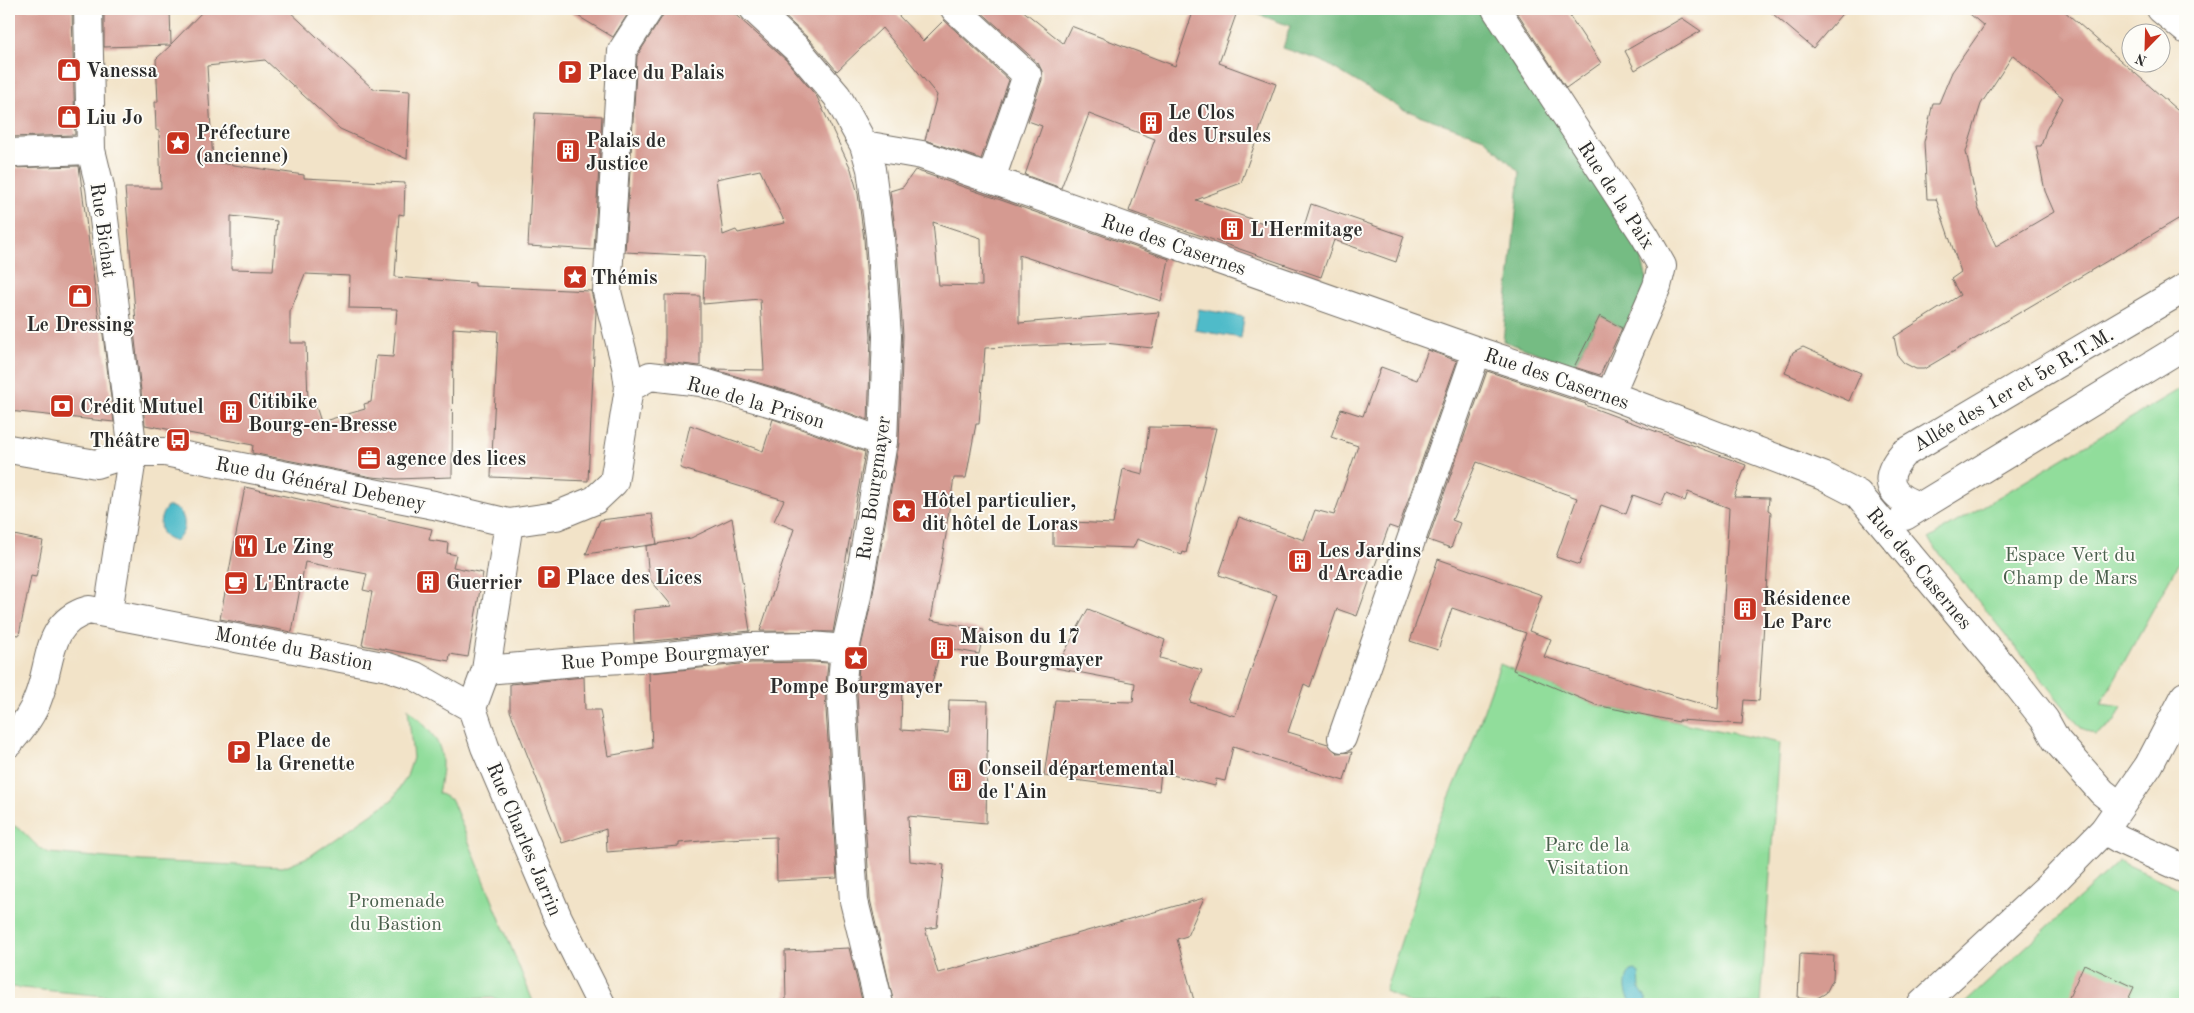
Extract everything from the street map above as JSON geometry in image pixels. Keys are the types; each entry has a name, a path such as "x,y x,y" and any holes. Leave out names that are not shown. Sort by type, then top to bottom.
{"street":[{"name":"Rue Bichat","path":"88,9 91,150 100,187 132,452"},
{"path":"472,708 486,670 509,523 556,516 577,509 595,500 614,482 629,388 626,366 612,318 607,292 607,265 620,115 622,51 649,9"},
{"name":"Rue Bourgmayer","path":"754,9 797,49 837,96 864,145 871,169 880,237 888,336 883,442 857,596 845,649 841,693 854,901 879,1004"},
{"path":"955,9 1027,76 992,179"},
{"name":"Rue de la Paix","path":"1496,9 1645,236 1662,266 1658,286 1610,395"},
{"path":"2161,9 2185,30"},
{"name":"Rue des Casernes","path":"864,145 922,155 1477,351 1610,395 1823,476 1858,494 2009,674 2045,720 2056,740 2102,792 2120,806"},
{"path":"9,153 91,150"},
{"name":"Allée des 1er et 5e R.T.M.","path":"1920,506 1900,499 1892,489 1890,478 1894,464 1903,454 2185,288"},
{"path":"1887,530 1920,506 2185,345"},
{"path":"1342,738 1477,351"},
{"name":"Rue de la Prison","path":"629,388 650,376 701,382 789,408 883,442"},
{"name":"Rue du Général Debeney","path":"9,449 96,464 132,452 165,452 434,505 509,523"},
{"path":"9,743 19,715 39,697 55,638 60,628 70,617 78,613 89,610 108,612 132,452"},
{"name":"Montée du Bastion","path":"108,612 388,667 415,676 472,708"},
{"name":"Rue Pompe Bourgmayer","path":"486,670 658,657 750,647 811,646 845,649"},
{"path":"1922,1004 2048,887 2104,830 2149,764 2185,696"},
{"name":"Rue Charles Jarrin","path":"472,708 485,747 558,918 601,1004"},
{"path":"2104,830 2121,840 2185,869"}],"shaded area":[{"path":"492,998 512,1004 452,1004 463,999"}],"green space":[{"path":"1244,9 1484,9 1637,241 1648,283 1624,329 1600,316 1574,366 1503,341 1520,173 1484,138 1402,109 1322,61 1283,48 1290,26"},
{"name":"Espace Vert du Champ de Mars","path":"2185,386 2185,551 2101,704 2122,707 2115,721 2096,735 2081,728 1928,539"},
{"name":"Parc de la Visitation","path":"1500,664 1596,705 1779,743 1761,1004 1411,1004 1385,991 1416,895 1431,839 1470,750"},
{"name":"Promenade du Bastion","path":"408,708 428,729 439,746 442,765 438,793 452,800 534,1004 512,1004 492,998 463,999 452,1004 189,1004 11,987 9,983 9,824 15,826 38,847 49,853 142,861 283,867 310,856 393,799 407,776 413,758"},
{"path":"2119,861 2185,891 2185,1004 1964,1004"}],"water":[{"path":"1199,309 1244,317 1241,338 1195,330"},
{"path":"167,507 179,510 184,521 182,532 174,541 164,536 160,527 161,517"},
{"path":"1635,970 1639,973 1640,989 1647,1000 1646,1004 1634,1004 1628,997 1626,984 1628,975 1630,971"}],"building":[{"path":"9,9 72,9 75,135 9,137"},
{"path":"104,9 170,9 171,44 205,9 287,9 373,89 410,91 407,159 340,129 265,60 207,66 213,162 304,175 304,178 405,183 404,215 399,214 395,277 475,283 475,286 591,291 596,311 588,481 491,477 498,331 453,328 452,477 396,479 372,477 252,453 253,445 145,425 133,323 136,323 125,188 161,188 159,131 156,130 155,102 158,102 156,59 171,45 104,47","holes":["231,216 277,221 273,270 231,269","305,274 350,276 349,308 397,309 393,357 376,356 371,402 364,404 365,409 321,422 314,400 308,400 306,343 290,343 290,312"]},
{"path":"566,9 631,9 613,37"},
{"path":"664,9 729,9 786,60 817,97 851,169 858,194 864,239 871,336 868,420 793,393 712,369 764,370 760,299 703,304 705,256 625,252 637,56 662,17","holes":["760,170 785,223 738,233 736,230 723,235 716,179"]},
{"path":"902,9 897,14 923,41 944,20 1009,80 981,159 925,140 937,95 882,28 837,71 809,39 778,10"},
{"path":"978,9 1021,9 1063,43 1071,26 1175,66 1194,9 1238,9 1219,63 1276,84 1241,183 1196,200 1301,236 1311,204 1404,236 1396,262 1334,240 1321,277 1129,211 1155,139 1089,114 1061,188 1025,175 1042,126 1028,121 1042,80 1042,71 1038,63"},
{"path":"1515,9 1565,9 1601,63 1566,88"},
{"path":"1767,9 1846,9 1813,48"},
{"path":"1964,9 2062,9 2122,62 2122,72 2134,72 2185,117 2185,215 1924,369 1916,369 1904,363 1898,356 1894,337 1960,295 1951,279 1961,272 1936,199 1927,199 1924,142 1933,103 1939,103 1952,72 1984,26","holes":["2013,55 2063,98 2046,130 2041,146 2036,146 2045,191 2054,212 1996,246 1978,208 1966,152 1981,104"]},
{"path":"1682,18 1701,31 1635,70 1625,51"},
{"name":"Palais de Justice","path":"535,113 602,116 594,250 528,246"},
{"path":"79,166 114,422 9,411 9,168"},
{"path":"915,170 1169,259 1161,301 1019,255 1019,323 1159,312 1152,348 1105,343 985,348 979,424 976,424 966,478 954,478 931,620 984,630 979,654 941,647 931,687 902,685 901,730 948,733 949,700 988,701 986,823 908,816 910,861 944,865 937,927 925,929 938,973 1204,898 1187,936 1177,939 1195,1004 894,1004 870,899 857,693 860,651 872,599 899,443 903,335 896,236 890,191 903,187","holes":["933,222 981,238 982,286 939,285"]},
{"path":"665,295 700,296 700,366 665,362"},
{"path":"1600,316 1622,328 1600,375 1574,367"},
{"path":"1803,347 1861,373 1849,401 1785,373 1793,352"},
{"path":"1428,350 1457,361 1398,529 1389,526 1357,616 1337,609 1310,687 1304,684 1288,732 1328,744 1337,753 1352,752 1344,781 1233,747 1225,781 1216,779 1215,786 1161,772 1159,791 1044,776 1055,700 1133,702 1135,683 1056,668 1088,609 1165,640 1160,658 1202,670 1190,702 1235,716 1277,595 1219,575 1239,517 1304,540 1315,510 1334,515 1358,446 1331,437 1341,409 1363,416 1381,367 1417,380"},
{"path":"1487,371 1586,404 1746,465 1734,497 1769,498 1768,510 1771,512 1759,701 1744,700 1742,724 1679,720 1679,722 1596,705 1513,670 1526,633 1452,608 1438,650 1410,641 1438,559 1542,595 1529,631 1551,639 1544,657 1718,709 1729,508 1688,492 1685,501 1666,493 1661,505 1633,495 1626,514 1601,505 1579,565 1556,557 1577,498 1477,462 1452,520 1460,523 1451,548 1428,540"},
{"path":"773,419 865,452 833,632 760,631 794,529 774,521 784,500 680,468 690,425 763,451"},
{"path":"1149,427 1216,428 1186,553 1183,552 1182,555 1137,539 1133,548 1053,545 1053,521 1113,524 1123,469 1143,474"},
{"path":"245,487 432,529 429,540 448,543 447,553 456,555 453,567 483,573 468,657 450,654 449,661 362,645 372,592 363,590 367,574 305,562 292,632 220,619"},
{"path":"652,514 657,544 586,554 600,520"},
{"path":"732,518 750,631 634,643 633,610 672,606 649,578 646,546 691,538"},
{"path":"14,535 43,541 36,577 31,576 19,635 9,634 9,537 14,538"},
{"path":"751,663 828,663 825,694 837,878 777,881 776,837 679,843 679,846 607,852 606,829 562,843 510,711 510,684 584,677 585,710 600,710 608,756 652,748 649,673"},
{"path":"849,948 863,1004 786,1003 785,951"},
{"path":"1800,954 1834,956 1833,979 1826,993 1814,1000 1798,998"},
{"path":"2084,964 2134,987 2126,1004 2066,1004"}],"place":[{"name":"Vanessa","path":"69,70"},
{"name":"Place du Palais","path":"570,72"},
{"name":"Liu Jo","path":"69,117"},
{"name":"Le Clos des Ursules","path":"1151,123"},
{"name":"Préfecture (ancienne)","path":"178,143"},
{"name":"Palais de Justice","path":"568,151"},
{"name":"L'Hermitage","path":"1232,229"},
{"name":"Thémis","path":"575,277"},
{"name":"Le Dressing","path":"80,296"},
{"name":"Crédit Mutuel","path":"62,406"},
{"name":"Citibike Bourg-en-Bresse","path":"231,412"},
{"name":"Théâtre","path":"178,440"},
{"name":"agence des lices","path":"369,458"},
{"name":"Hôtel particulier, dit hôtel de Loras","path":"904,511"},
{"name":"Le Zing","path":"246,546"},
{"name":"Les Jardins d'Arcadie","path":"1300,561"},
{"name":"Place des Lices","path":"549,577"},
{"name":"Guerrier","path":"428,582"},
{"name":"L'Entracte","path":"236,583"},
{"name":"Résidence Le Parc","path":"1745,609"},
{"name":"Maison du 17 rue Bourgmayer","path":"942,648"},
{"name":"Pompe Bourgmayer","path":"856,658"},
{"name":"Place de la Grenette","path":"239,752"},
{"name":"Conseil départemental de l'Ain","path":"960,780"}]}
